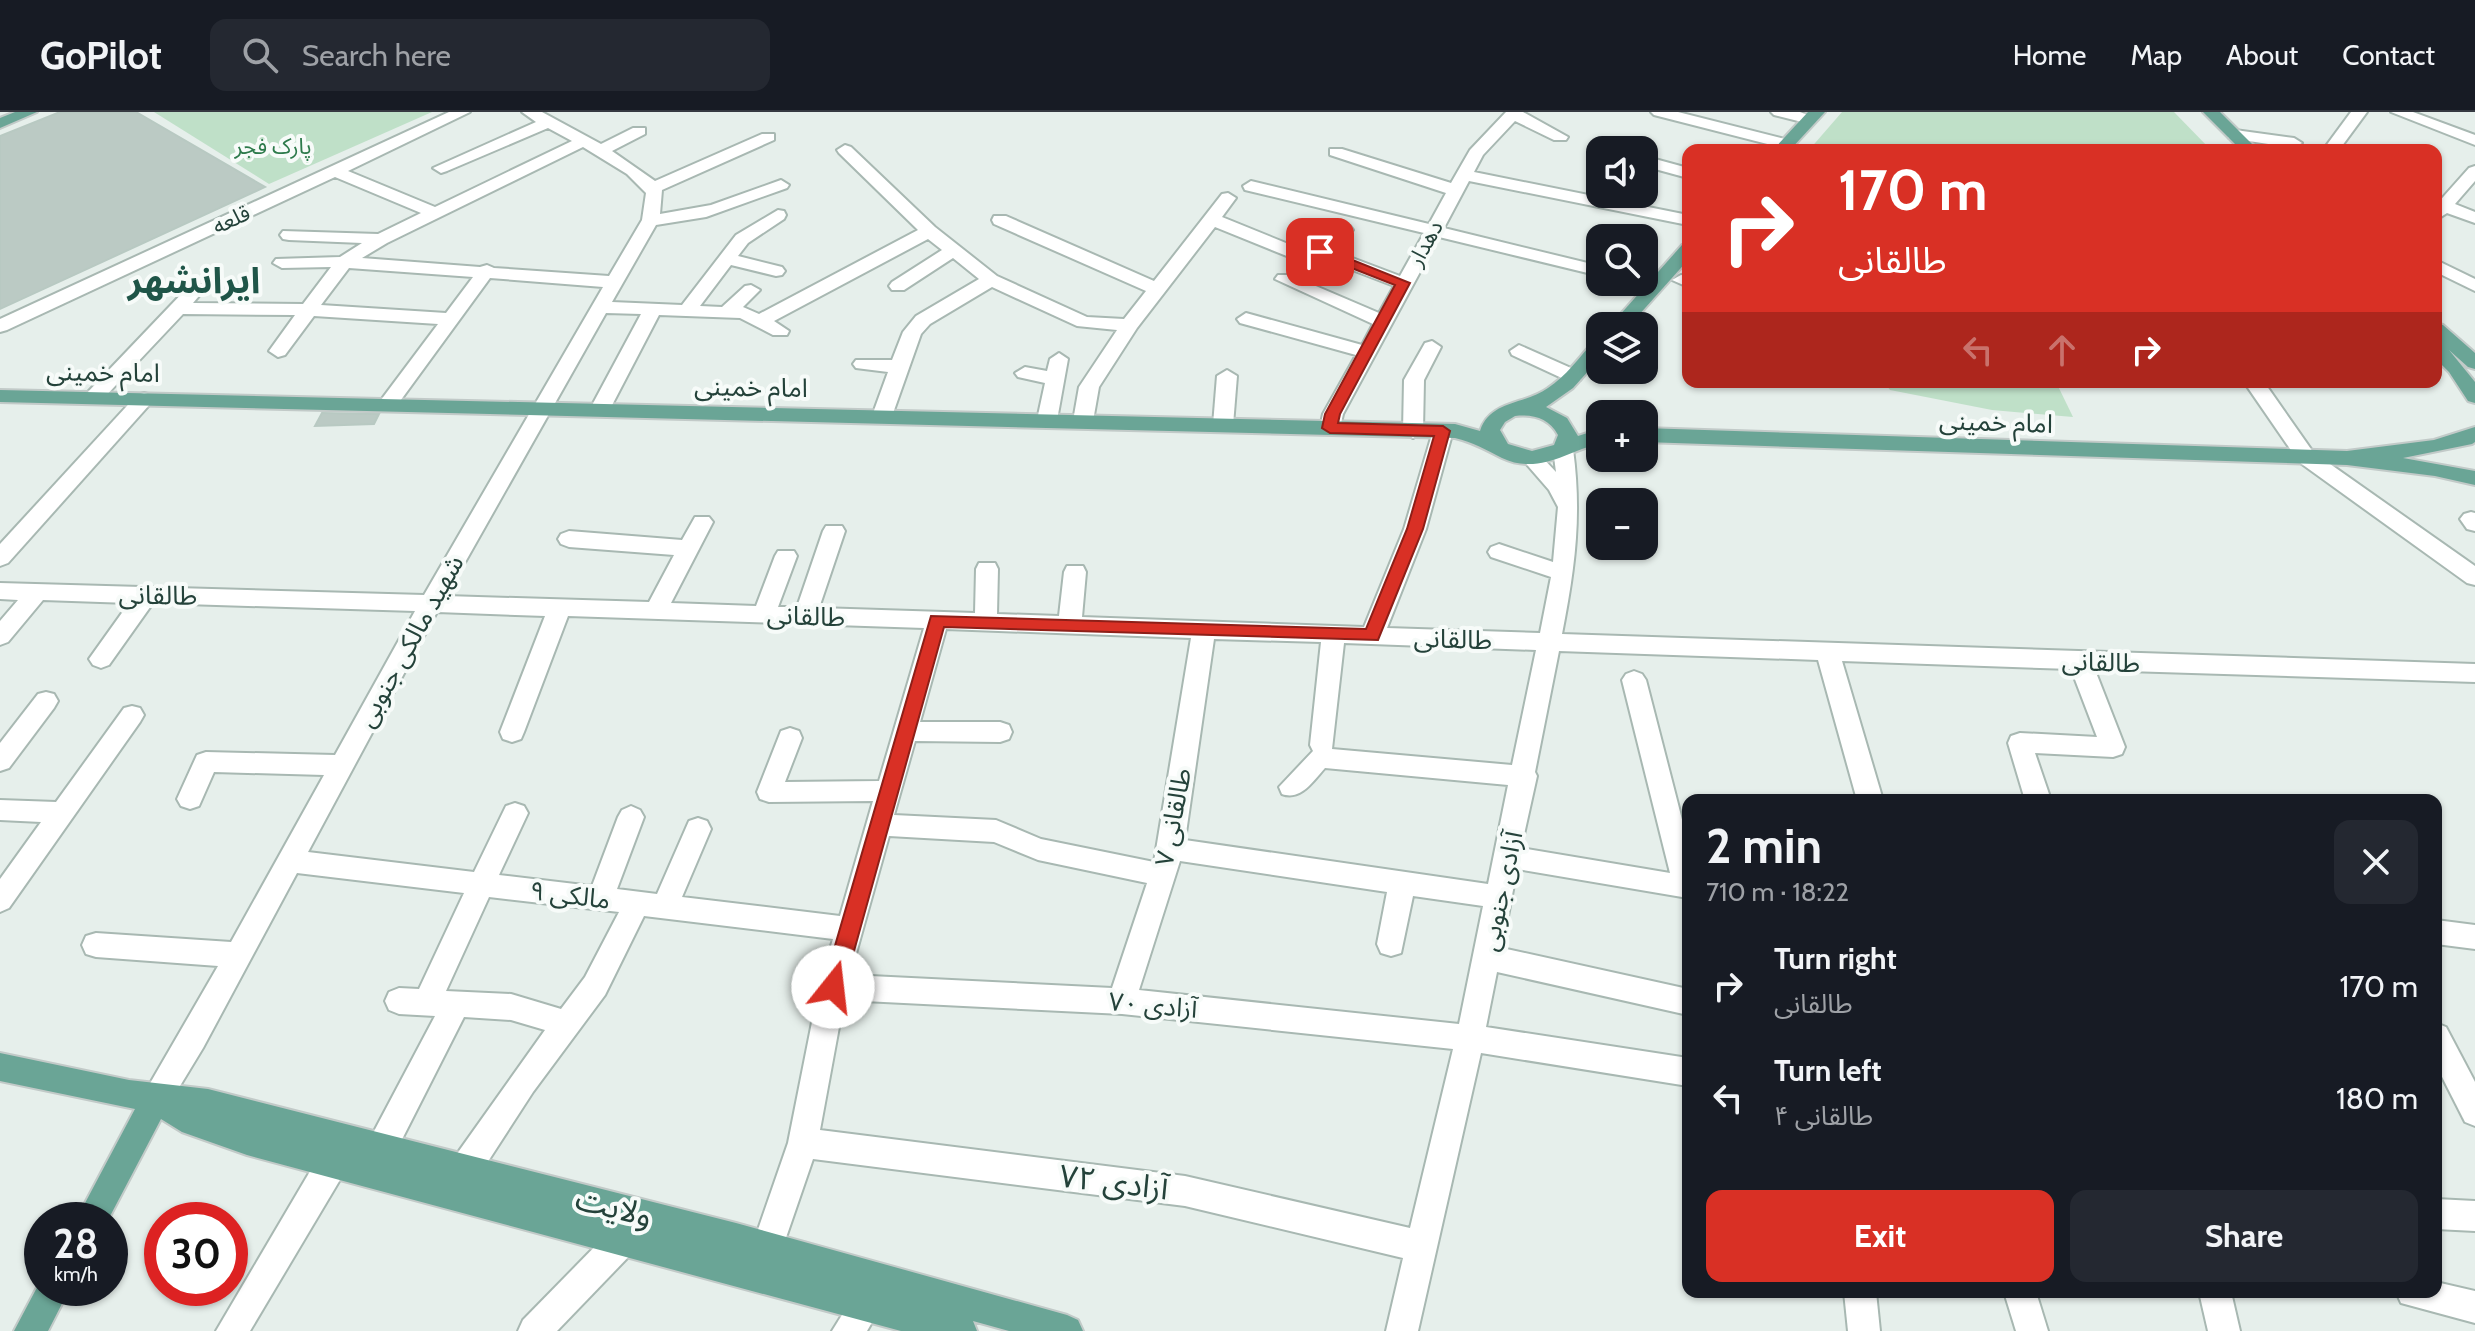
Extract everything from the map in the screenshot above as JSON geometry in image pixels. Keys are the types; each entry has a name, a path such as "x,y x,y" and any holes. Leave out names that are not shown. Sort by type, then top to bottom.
{"main road":[{"path":"0,115 6,112"},
{"path":"0,123 29,112"},
{"path":"1795,144 1835,112"},
{"path":"2195,112 2234,142"},
{"path":"2211,112 2234,142"},
{"path":"1793,144 1813,116"},
{"path":"1658,276 1682,254"},
{"path":"1651,312 1682,282"},
{"path":"2442,334 2475,363"},
{"path":"2442,354 2456,368 2475,397"},
{"path":"1449,431 1538,405 1556,395 1586,362"},
{"path":"1586,380 1566,402 1563,436 1545,458 1532,459 1507,453 1498,446 1490,430 1504,413 1530,409 1563,436 1586,435"},
{"name":"امام خمینی","path":"0,396 1449,431 1483,438 1498,446"},
{"path":"2347,458 2434,446 2470,439 2475,434"},
{"name":"امام خمینی","path":"1658,435 2347,458"},
{"path":"2347,458 2435,469 2475,478"},
{"name":"ولایت","path":"1,1068 156,1099 208,1103 768,1247 1067,1331"},
{"name":"ولایت","path":"156,1099 192,1122 624,1239 857,1318 961,1331"},
{"name":"شهید مالکی جنوبی","path":"101,1202 156,1099"},
{"path":"30,1331 44,1306"}],"street":[{"name":"قلعه","path":"0,326 462,112"},
{"path":"530,112 634,173 653,188 768,137"},
{"path":"1659,112 1775,144"},
{"path":"1779,112 1813,116"},
{"path":"2335,144 2359,112"},
{"path":"2399,112 2475,140"},
{"path":"1514,113 1560,137"},
{"name":"دهدار","path":"1330,428 1333,414 1432,228 1488,138 1514,113"},
{"path":"441,168 548,122"},
{"path":"598,152 639,131"},
{"path":"278,351 344,262 381,239 582,142"},
{"path":"2234,142 2294,143"},
{"path":"845,150 929,231 991,280 1084,322 1129,325"},
{"path":"1336,152 1459,182 1682,219"},
{"path":"1658,165 1682,171"},
{"path":"335,171 435,213"},
{"path":"2442,209 2475,171"},
{"path":"650,220 681,219 719,209 781,185"},
{"path":"1251,186 1586,267"},
{"name":"شهید مالکی جنوبی","path":"156,1099 239,955 431,602 650,220 656,202 653,188"},
{"path":"1083,421 1089,387 1129,325 1228,198"},
{"path":"2442,210 2475,218"},
{"path":"688,309 742,239 778,215"},
{"path":"1211,219 1403,283"},
{"path":"1000,220 1157,289"},
{"path":"1344,230 1284,279 1383,321"},
{"path":"760,321 929,231"},
{"path":"289,235 381,239"},
{"path":"898,286 955,249"},
{"path":"726,258 776,271"},
{"path":"282,263 344,262 487,270 614,282"},
{"path":"2442,268 2475,286"},
{"path":"388,404 487,270"},
{"path":"882,416 912,332 923,320 991,280"},
{"path":"93,398 196,289"},
{"path":"727,312 751,290"},
{"path":"599,307 743,313 780,331"},
{"path":"178,308 309,310 452,319"},
{"path":"600,409 653,308"},
{"path":"1246,319 1366,352"},
{"path":"1413,431 1414,380 1432,347"},
{"path":"1519,351 1573,376"},
{"path":"863,364 901,367"},
{"path":"1025,373 1057,369 1047,420"},
{"path":"1223,425 1227,376"},
{"path":"2258,388 2306,457 2464,562 2475,577"},
{"path":"0,558 144,399"},
{"path":"1372,636 1415,529 1449,431"},
{"name":"آزادی جنوبی","path":"1402,1331 1500,897 1563,573 1568,507 1563,436"},
{"path":"2347,458 2340,467 2351,489"},
{"path":"1532,459 1557,486 1568,507"},
{"path":"656,611 702,522"},
{"path":"805,616 834,531"},
{"path":"569,539 689,548"},
{"path":"1499,552 1563,573"},
{"path":"764,614 786,556"},
{"path":"986,622 987,569"},
{"path":"1070,624 1075,572"},
{"name":"طالقانی","path":"0,591 431,602 1204,628 1828,654 2475,673"},
{"path":"0,636 37,592"},
{"path":"101,659 147,595"},
{"path":"512,732 560,607"},
{"path":"768,1247 803,1143 833,987 937,621"},
{"name":"طالقانی ۷","path":"1122,1001 1171,849 1204,628"},
{"path":"1322,745 1333,634"},
{"path":"1828,654 1868,794"},
{"path":"2036,794 2020,743 2113,747 2080,661"},
{"path":"1634,680 1682,867"},
{"path":"0,761 46,701"},
{"path":"0,900 132,715"},
{"path":"906,731 1000,732"},
{"path":"790,738 769,792 889,791"},
{"path":"1291,787 1320,758 1525,776"},
{"path":"190,799 206,762 342,765"},
{"path":"0,810 62,813"},
{"path":"427,1002 479,884 515,813"},
{"path":"600,899 631,817"},
{"path":"879,825 996,831 1038,849 1163,875"},
{"path":"465,1169 651,905 698,829"},
{"path":"1171,849 1500,897"},
{"path":"1508,857 1682,885"},
{"name":"مالکی ۹","path":"290,861 850,929"},
{"path":"1391,944 1402,883"},
{"path":"2442,933 2475,937"},
{"path":"96,945 239,955"},
{"path":"1487,957 1682,1001"},
{"name":"آزادی ۷۰","path":"833,987 1122,1001 1470,1038 1682,1071"},
{"path":"399,1001 511,1007 566,1023"},
{"path":"382,1147 457,1002"},
{"path":"2442,1061 2447,1081 2475,1112"},
{"name":"آزادی ۷۲","path":"803,1143 1185,1191 1420,1246"},
{"path":"232,1331 333,1162"},
{"path":"2442,1214 2475,1216"},
{"path":"534,1331 624,1239"},
{"path":"1861,1298 1864,1331"},
{"path":"2022,1298 2032,1331"},
{"path":"2216,1298 2224,1331"},
{"path":"2437,1298 2475,1307"}],"green space":[{"name":"پارک فجر","path":"154,112 432,112 269,184"},
{"path":"1842,112 2174,112 2205,144 1814,144"},
{"path":"1888,388 2059,388 2073,417 1992,410"}],"building":[{"path":"60,112 136,112 265,187 0,309 0,136"},
{"path":"322,413 379,414 374,424 315,426"}],"district":[{"name":"ایرانشهر","path":"194,280"}],"route":[{"path":"833,987 937,621 1372,636 1415,529 1443,431 1330,428 1333,414 1403,283 1320,252"}]}
